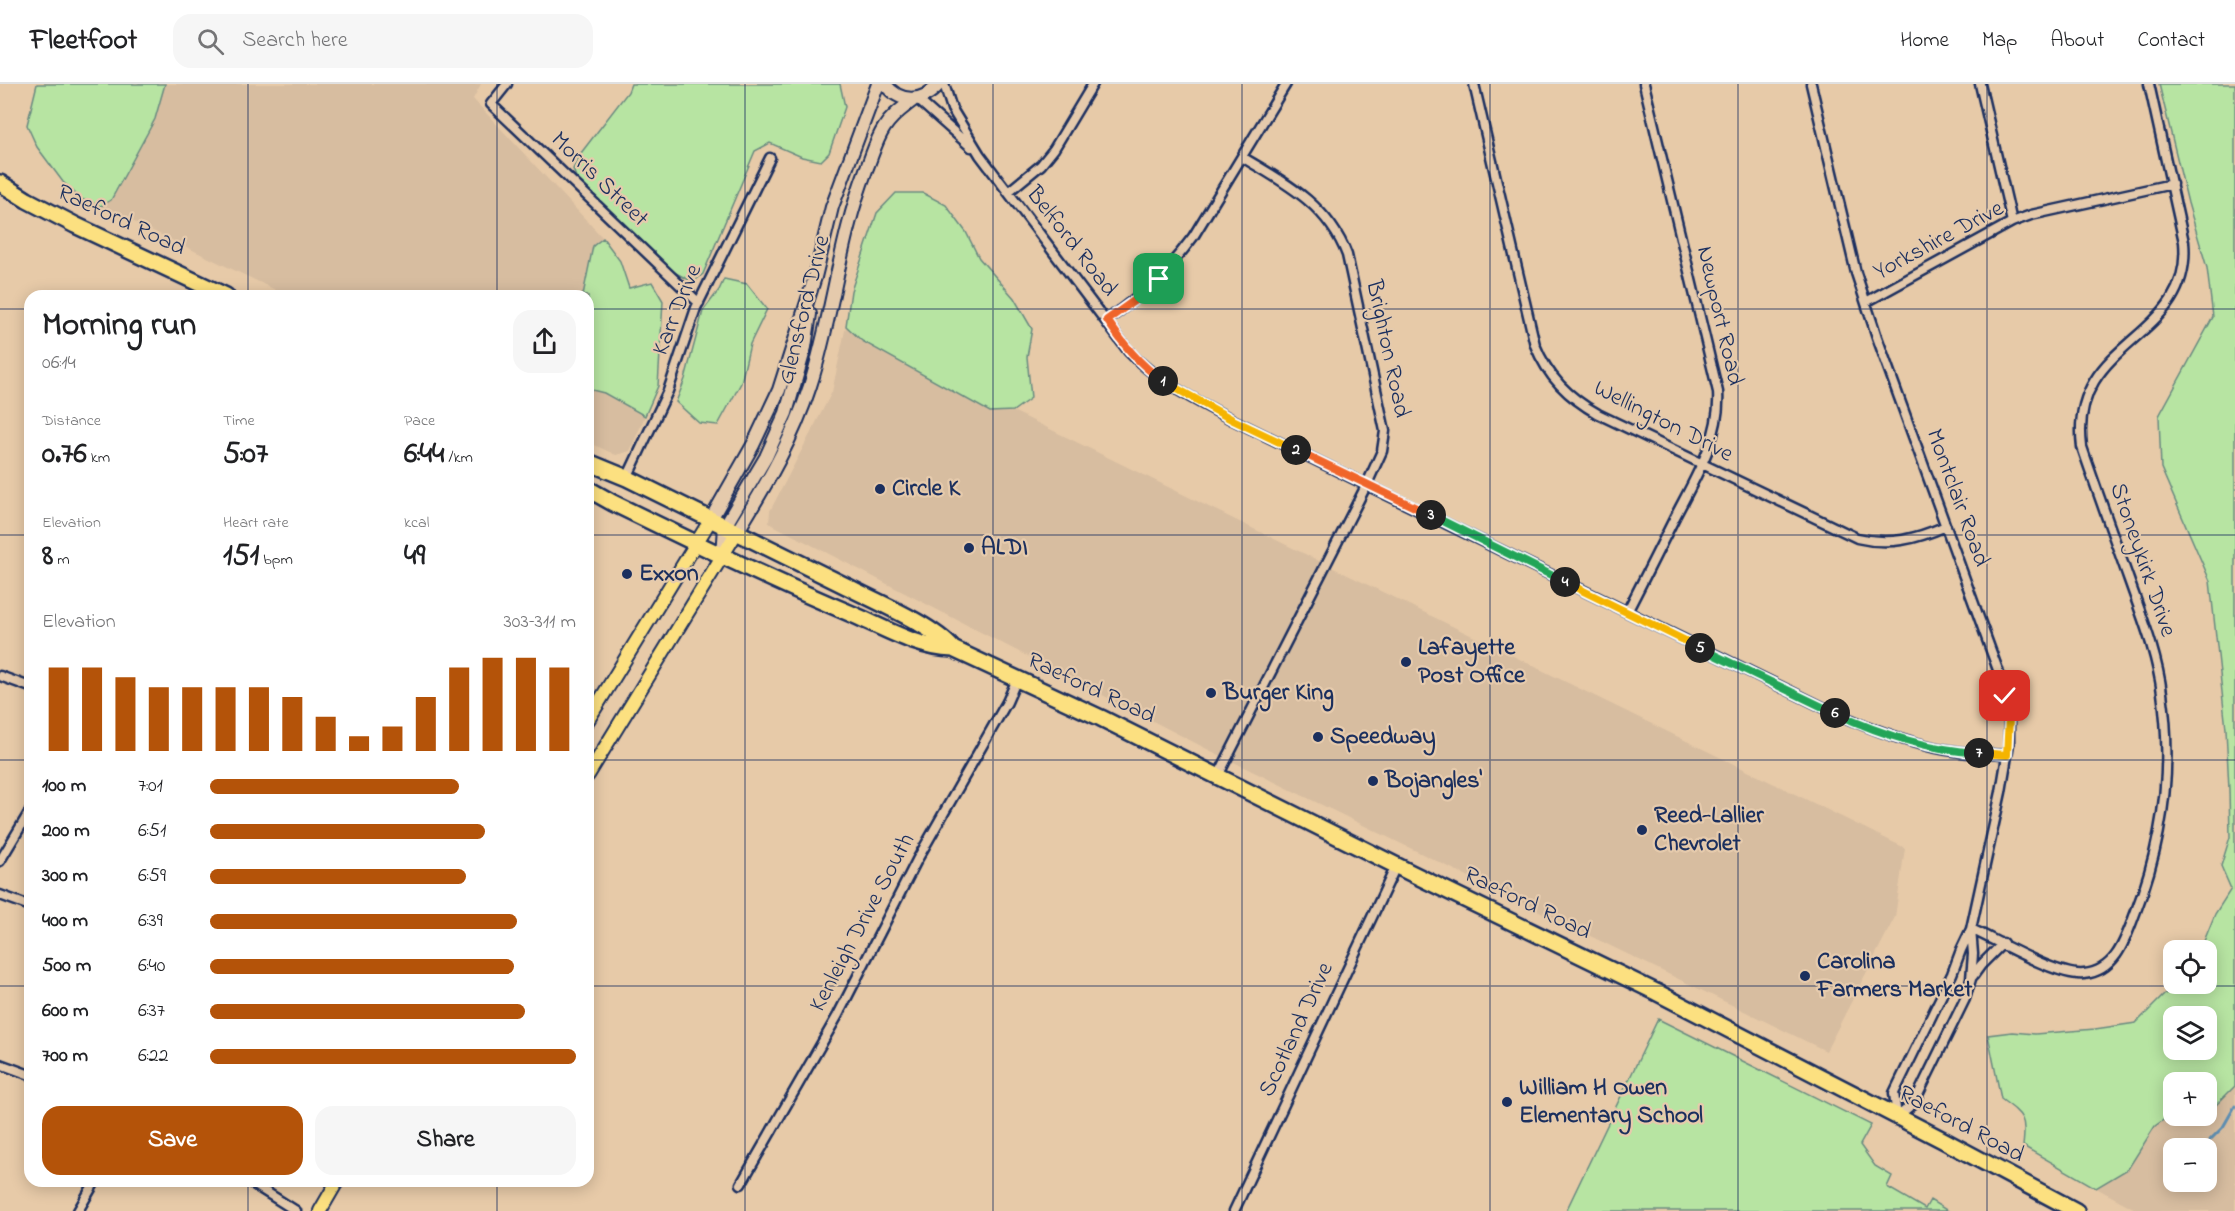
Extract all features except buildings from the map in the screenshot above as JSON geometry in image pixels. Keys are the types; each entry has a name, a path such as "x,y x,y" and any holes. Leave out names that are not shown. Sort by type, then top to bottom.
{"highway":[{"name":"Raeford Road","path":"0,183 75,225 212,290"},
{"name":"Raeford Road","path":"594,464 711,519 933,631 952,649"},
{"name":"Raeford Road","path":"594,492 807,595 913,641 933,648 952,649 1218,776 1677,1003 2076,1211"}],"main road":[{"name":"Glensford Drive","path":"711,519 767,418 779,390 815,277 832,207 878,84"},
{"path":"885,84 893,93 903,98 915,99"},
{"name":"Glensford Drive","path":"731,529 781,457 807,397 848,225 857,194 879,137 889,122 915,99 932,92 939,84"},
{"path":"594,765 723,556 731,529 786,413 805,347 815,277"},
{"path":"594,709 711,519"},
{"path":"320,1211 334,1187"}],"street":[{"name":"Morris Street","path":"507,84 491,105 699,303"},
{"name":"Belford Road","path":"944,84 952,109 980,155 1129,352 1142,366 1162,381 1233,420 1869,728 1935,747 1962,752 2007,755"},
{"path":"1008,192 1041,165 1093,84"},
{"path":"1107,320 1138,298 1177,259 1193,237 1286,84"},
{"name":"Wellington Drive","path":"1474,84 1535,345 1546,370 1569,396 1580,404 1701,464 1857,538 1897,542 1924,536 1946,526"},
{"name":"Newport Road","path":"1627,612 1701,464 1718,419 1718,392 1644,84"},
{"name":"Montclair Road","path":"1811,84 1856,273 1998,670 2009,718 2007,755 2001,792 1971,928 1952,974 1894,1093 1898,1117"},
{"path":"1980,84 2012,222"},
{"name":"Stoneykirk Drive","path":"1971,928 2059,971 2081,974 2100,969 2119,951 2153,861 2165,794 2166,725 2162,691 2147,631 2082,447 2080,433 2080,420 2087,393 2101,369 2163,312 2178,290 2183,276 2185,256 2172,184 2149,84"},
{"name":"Belford Road","path":"915,99 980,155"},
{"name":"Brighton Road","path":"1218,776 1382,451 1385,431 1347,255 1336,230 1309,199 1242,157"},
{"name":"Karr Drive","path":"627,478 668,391 699,303 771,158"},
{"name":"Yorkshire Drive","path":"1866,302 2012,222 2031,215 2172,184"},
{"path":"0,676 24,685"},
{"name":"Kenleigh Drive South","path":"741,1184 838,1015 917,860 1017,679"},
{"path":"0,861 24,821"},
{"name":"Scotland Drive","path":"1234,1211 1396,866"},
{"path":"0,895 24,904"},
{"name":"Montclair Road","path":"1898,1117 1914,1103 1965,999 1971,979 1973,954 1971,928"},
{"path":"1971,979 1981,964 2003,943"},
{"path":"0,1064 24,1073"},
{"path":"78,1211 92,1187"},
{"path":"258,1187 296,1211"}],"shaded area":[{"path":"165,84 481,84 473,99 603,238 593,246 584,290 276,290 101,206 111,200 155,119"},
{"path":"846,326 862,341 990,412 1013,411 1905,848 1895,917 1826,1051 1207,749 769,523 770,511 832,392"},
{"path":"594,390 604,393 645,416 630,451 616,455 594,445"},
{"path":"2235,1086 2235,1211 2139,1211 2096,1188 2128,1169 2155,1126 2163,1120 2163,1126 2217,1126 2217,1104"}],"green space":[{"path":"37,84 165,84 155,119 111,200 101,206 81,199 63,182 37,147 27,125"},
{"path":"631,84 840,84 845,107 829,153 821,161 802,157 770,143 755,151 703,274 693,282 670,270 577,180 573,169 581,153 628,92"},
{"path":"2159,84 2235,84 2235,1086 2217,1104 2217,1072 2163,1072 2163,1120 2155,1126 2128,1169 2096,1188 2023,1146 2022,1118 2015,1109 2001,1099 1988,1035 2012,1032 2035,1034 2136,1023 2165,994 2217,994 2217,940 2204,940 2215,914 2231,889 2221,866 2230,837 2226,729 2210,581 2161,468 2159,416 2213,317 2207,268 2188,203"},
{"path":"896,193 923,193 946,205 966,232 979,258 1014,298 1032,329 1027,357 1031,398 1013,411 990,412 862,341 846,326 851,291 877,213"},
{"path":"603,238 620,261 629,288 652,282 663,301 658,386 645,416 604,393 594,390 594,290 584,290 593,246"},
{"path":"724,279 747,284 767,309 750,344 741,383 718,425 699,423 676,402 685,379 703,311 719,290"},
{"path":"1658,1019 1871,1125 1860,1145 1875,1166 1892,1176 1887,1187 1925,1209 1930,1200 1948,1211 1566,1211"}],"waterway":[{"path":"2212,1138 2223,1127 2235,1106"}],"place":[{"name":"Circle K","path":"880,489"},
{"name":"ALDI","path":"969,548"},
{"name":"Exxon","path":"627,574"},
{"name":"Lafayette Post Office","path":"1406,662"},
{"name":"Burger King","path":"1211,693"},
{"name":"Speedway","path":"1318,737"},
{"name":"Bojangles'","path":"1373,781"},
{"name":"Reed-Lallier Chevrolet","path":"1642,830"},
{"name":"Carolina Farmers Market","path":"1805,976"},
{"name":"William H Owen Elementary School","path":"1507,1102"}],"route":[{"path":"1159,279 1138,298 1107,320 1129,352 1142,366 1182,393 1233,420 1869,728 1935,747 1962,752 2007,755 2009,718 2005,696"}]}
